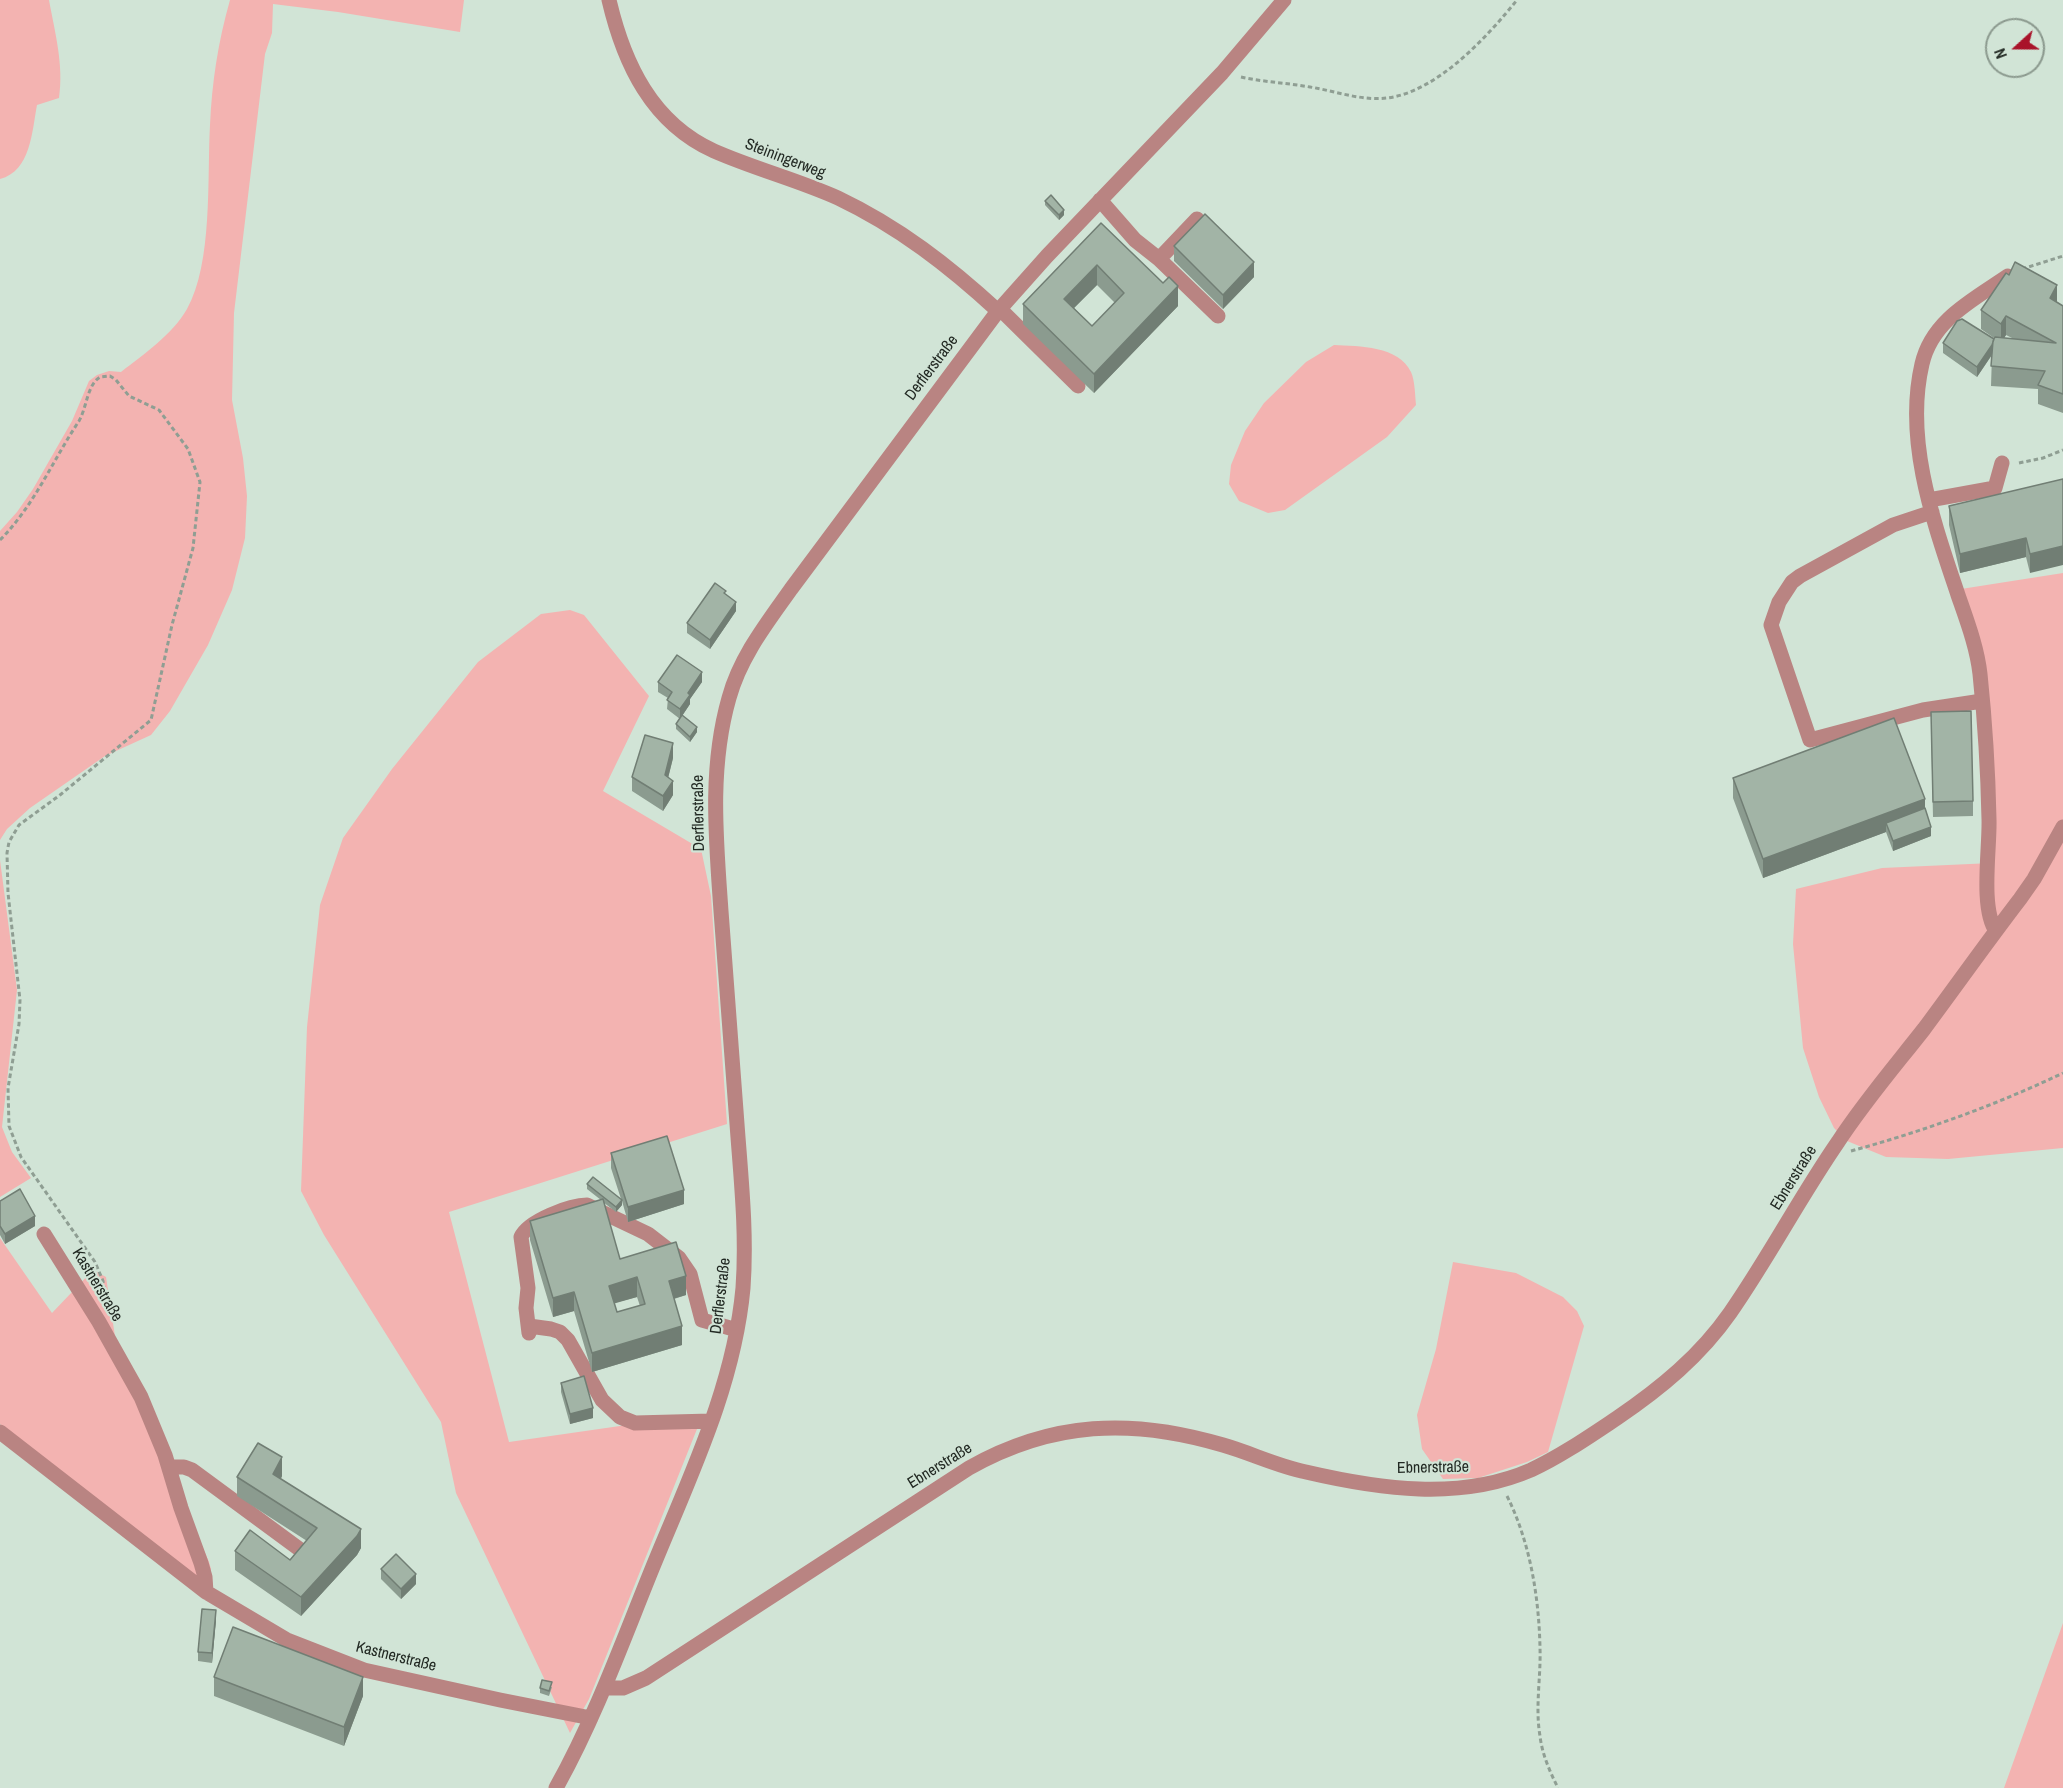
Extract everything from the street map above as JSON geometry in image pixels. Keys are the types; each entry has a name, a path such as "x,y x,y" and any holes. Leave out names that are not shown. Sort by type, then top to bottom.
{"street":[{"name":"Steiningerweg","path":"609,0 620,40 632,70 654,106 675,126 714,151 814,188 899,232 952,269 999,310 1078,386"},
{"name":"Derflerstraße","path":"556,1788 604,1688 711,1421 731,1360 737,1330 742,1290 744,1218 715,824 718,749 729,695 749,650 790,589 999,310 1100,200 1222,73 1284,0"},
{"path":"1100,200 1135,240 1159,259 1218,316"},
{"path":"1159,259 1197,219"},
{"path":"1996,931 1991,922 1988,906 1989,818 1977,656 1930,506 1921,464 1918,420 1920,375 1932,338 1960,309 2008,276"},
{"path":"1982,701 1923,710 1810,740 1771,625 1779,602 1792,582 1800,576 1930,506 1995,488 2002,463"},
{"name":"Ebnerstraße","path":"604,1688 623,1688 646,1678 969,1468 1016,1445 1056,1433 1100,1428 1146,1430 1181,1435 1226,1446 1303,1472 1382,1486 1429,1490 1455,1489 1498,1481 1532,1469 1570,1448 1644,1399 1680,1370 1712,1336 1730,1313 1826,1158 2034,879 2063,826"},
{"path":"711,1421 634,1423 620,1417 602,1400 568,1340 560,1332 551,1329 529,1330 526,1308 528,1288 521,1238 523,1233 536,1223 564,1210 587,1205 648,1233 679,1258 690,1274 702,1320 737,1330"},
{"name":"Kastnerstraße","path":"44,1234 94,1314 141,1397 169,1467 201,1563 206,1592"},
{"name":"Kastnerstraße","path":"0,1432 206,1592 287,1640 364,1670 591,1718"},
{"path":"169,1467 184,1467 192,1470 302,1551"}],"path":[{"path":"1222,73 1358,97 1376,99 1398,96 1450,68 1484,38 1517,0"},
{"path":"2008,276 2045,260 2063,256"},
{"path":"0,540 21,516 79,421 94,380 100,376 110,376 129,396 159,410 188,449 200,482 193,548 172,625 151,720 60,795 19,825 9,842 7,853 8,893 21,1000 8,1088 9,1126 21,1157 95,1262 103,1281 106,1302"},
{"path":"2002,463 2031,462 2063,450"},
{"path":"1826,1158 1900,1138 2021,1093 2063,1073"},
{"path":"1498,1481 1511,1505 1530,1563 1538,1612 1540,1738 1558,1788"}],"shaded area":[{"path":"0,0 49,0 58,49 60,86 59,98 37,105 31,138 24,159 10,175 0,179"},
{"path":"230,0 464,0 460,32 273,4 272,33 265,54 234,313 232,400 243,458 247,496 245,538 232,590 208,645 170,711 151,735 105,756 30,808 7,829 0,840 0,531 33,489 72,421 89,381 109,371 121,372 157,344 174,327 187,309 195,290 205,245 214,78"},
{"path":"1334,345 1377,349 1397,357 1411,372 1416,405 1387,437 1285,510 1268,513 1239,501 1229,484 1231,465 1245,431 1264,403 1306,362"},
{"path":"2063,573 2063,1148 1948,1159 1886,1157 1847,1141 1834,1128 1819,1097 1803,1048 1793,944 1796,889 1882,868 1992,863 1990,734 1961,589"},
{"path":"570,610 584,615 649,696 603,791 701,849 711,896 727,1124 449,1212 509,1442 703,1414 589,1699 570,1733 456,1493 441,1422 324,1235 301,1191 307,1027 320,905 343,838 392,769 478,662 541,614"},
{"path":"0,860 17,990 2,1127 12,1152 31,1178 0,1197"},
{"path":"0,1238 52,1313 93,1270 106,1277 116,1343 209,1562 211,1569 208,1585 0,1424"},
{"path":"1453,1262 1516,1273 1563,1297 1577,1311 1584,1326 1548,1452 1527,1462 1478,1478 1443,1479 1422,1449 1417,1415 1436,1349"},
{"path":"2063,1623 2063,1788 2004,1788"}],"building":[{"path":"1051,195 1064,210 1059,215 1045,201"},
{"path":"1205,214 1254,262 1223,295 1174,246"},
{"path":"1101,223 1163,283 1169,277 1178,286 1094,374 1023,304","holes":["1097,265 1124,293 1092,326 1064,299"]},
{"path":"2015,262 2057,285 2050,298 2063,306 2063,394 2038,385 2045,371 1991,366 1995,337 2056,343 2006,316 2001,324 1981,310 2006,273 2009,275"},
{"path":"1962,319 1994,339 1977,367 1943,343 1957,321"},
{"path":"2063,479 2063,546 2030,554 2026,538 1960,554 1949,506"},
{"path":"715,583 736,602 710,640 687,623"},
{"path":"677,655 702,672 680,709 667,700 672,692 658,682"},
{"path":"1971,711 1973,801 1933,802 1931,712"},
{"path":"682,715 697,727 690,737 676,724"},
{"path":"1894,718 1925,799 1763,859 1733,778"},
{"path":"645,735 673,743 665,775 673,781 663,796 632,777"},
{"path":"1925,808 1931,827 1893,841 1886,823"},
{"path":"667,1136 684,1190 628,1207 611,1153"},
{"path":"593,1177 622,1200 616,1207 587,1184"},
{"path":"20,1189 35,1216 5,1234 0,1226 0,1201"},
{"path":"603,1199 620,1259 676,1242 686,1276 669,1281 682,1326 592,1353 574,1292 553,1298 530,1221","holes":["637,1277 645,1304 617,1312 609,1286"]},
{"path":"584,1376 593,1408 570,1414 561,1383"},
{"path":"258,1443 282,1457 273,1474 361,1529 301,1597 235,1551 250,1530 290,1560 317,1528 237,1477"},
{"path":"396,1554 416,1574 401,1589 381,1569"},
{"path":"202,1609 216,1610 212,1653 198,1652"},
{"path":"233,1627 363,1677 344,1727 214,1677"},
{"path":"542,1680 552,1682 549,1691 540,1688"}]}
